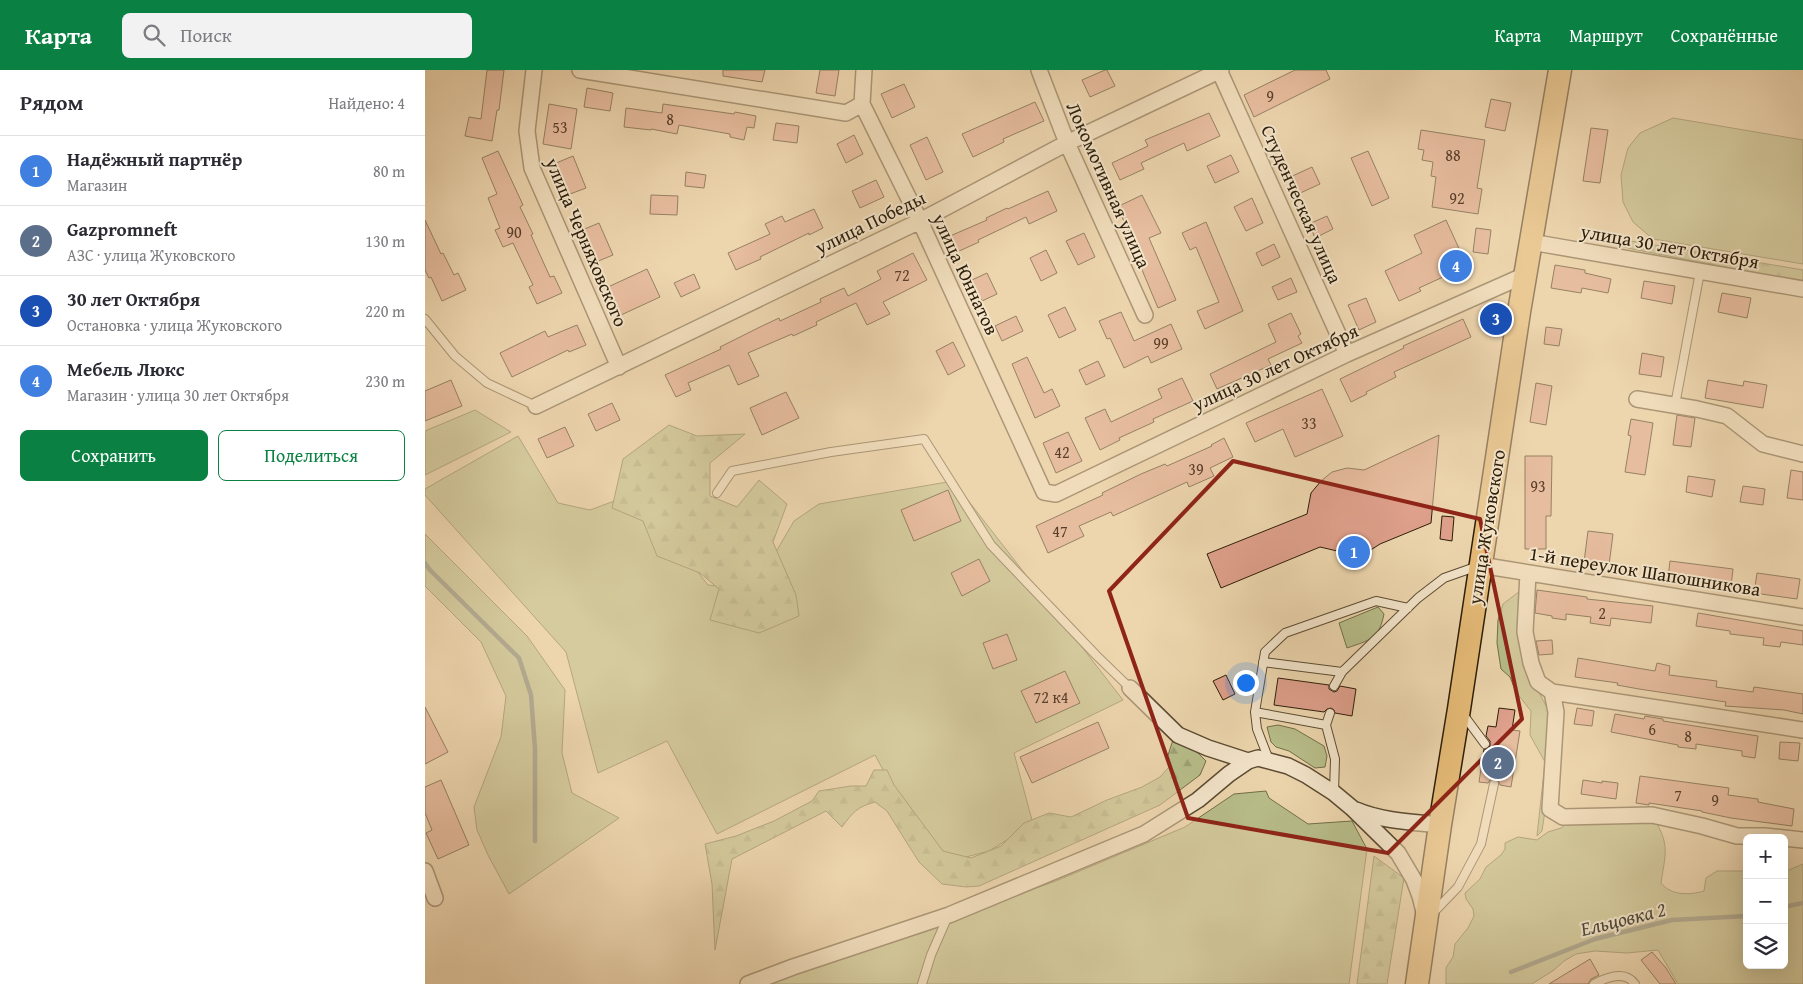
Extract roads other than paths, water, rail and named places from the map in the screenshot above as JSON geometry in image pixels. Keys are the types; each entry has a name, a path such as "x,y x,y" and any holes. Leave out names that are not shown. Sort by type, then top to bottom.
{"main road":[{"name":"улица Жуковского","path":"1417,984 1525,275 1560,70"}],"street":[{"name":"улица Черняховского","path":"535,70 527,131 532,168 619,367"},
{"path":"580,70 846,113 862,104"},
{"name":"улица Юннатов","path":"864,70 862,104 920,221 1044,492"},
{"name":"Локомотивная улица","path":"1039,70 1067,143 1145,315"},
{"name":"улица Победы","path":"536,406 920,221 1067,143 1220,70"},
{"name":"Студенческая улица","path":"1220,70 1347,354"},
{"name":"улица 30 лет Октября","path":"1531,242 1803,289"},
{"name":"улица 30 лет Октября","path":"1044,492 1056,494 1347,354 1525,275"},
{"path":"1637,399 1727,416 1763,444 1803,454"},
{"name":"1-й переулок Шапошникова","path":"1480,565 1803,617"},
{"path":"1528,573 1525,632 1531,663 1538,682 1551,692 1803,730"},
{"path":"1130,688 1178,735 1208,748 1248,761"},
{"path":"1551,692 1556,712 1550,809 1563,817 1652,815 1743,836"},
{"path":"748,984 793,966 949,914 1144,834 1198,800 1248,761 1258,758 1288,766 1306,775 1334,793 1352,808 1397,853 1414,880 1421,896 1426,920"},
{"path":"1352,808 1367,814 1395,820 1440,825"},
{"path":"1788,838 1803,840"},
{"path":"425,871 435,898"}],"lane":[{"path":"1675,405 1701,272"},
{"path":"425,319 455,356 487,382 536,406"},
{"path":"717,493 732,471 831,452 924,439 991,545 1096,656 1130,688"},
{"path":"1334,686 1341,672 1418,598 1444,578 1480,565"},
{"path":"1269,760 1257,729 1255,712 1265,652 1285,633 1376,601 1408,608"},
{"path":"1263,662 1341,672"},
{"path":"1459,709 1485,744"},
{"path":"1255,712 1326,725"},
{"path":"1330,713 1326,725 1335,758 1334,793"},
{"path":"1426,920 1458,887 1481,844 1494,784"},
{"path":"922,984 931,954 949,914"},
{"path":"1594,984 1606,978 1622,975 1632,980 1635,984"}],"waterway":[{"path":"425,563 519,658 531,695 535,749 535,841"},
{"name":"Ельцовка 2","path":"1788,906 1803,903"},
{"name":"Ельцовка 2","path":"1511,972 1595,939 1672,920 1743,916"}],"place":[{"name":"Мебель Люкс","path":"1456,266"},
{"name":"30 лет Октября","path":"1496,319"},
{"name":"Надёжный партнёр","path":"1354,552"},
{"name":"Gazpromneft","path":"1498,763"}]}
